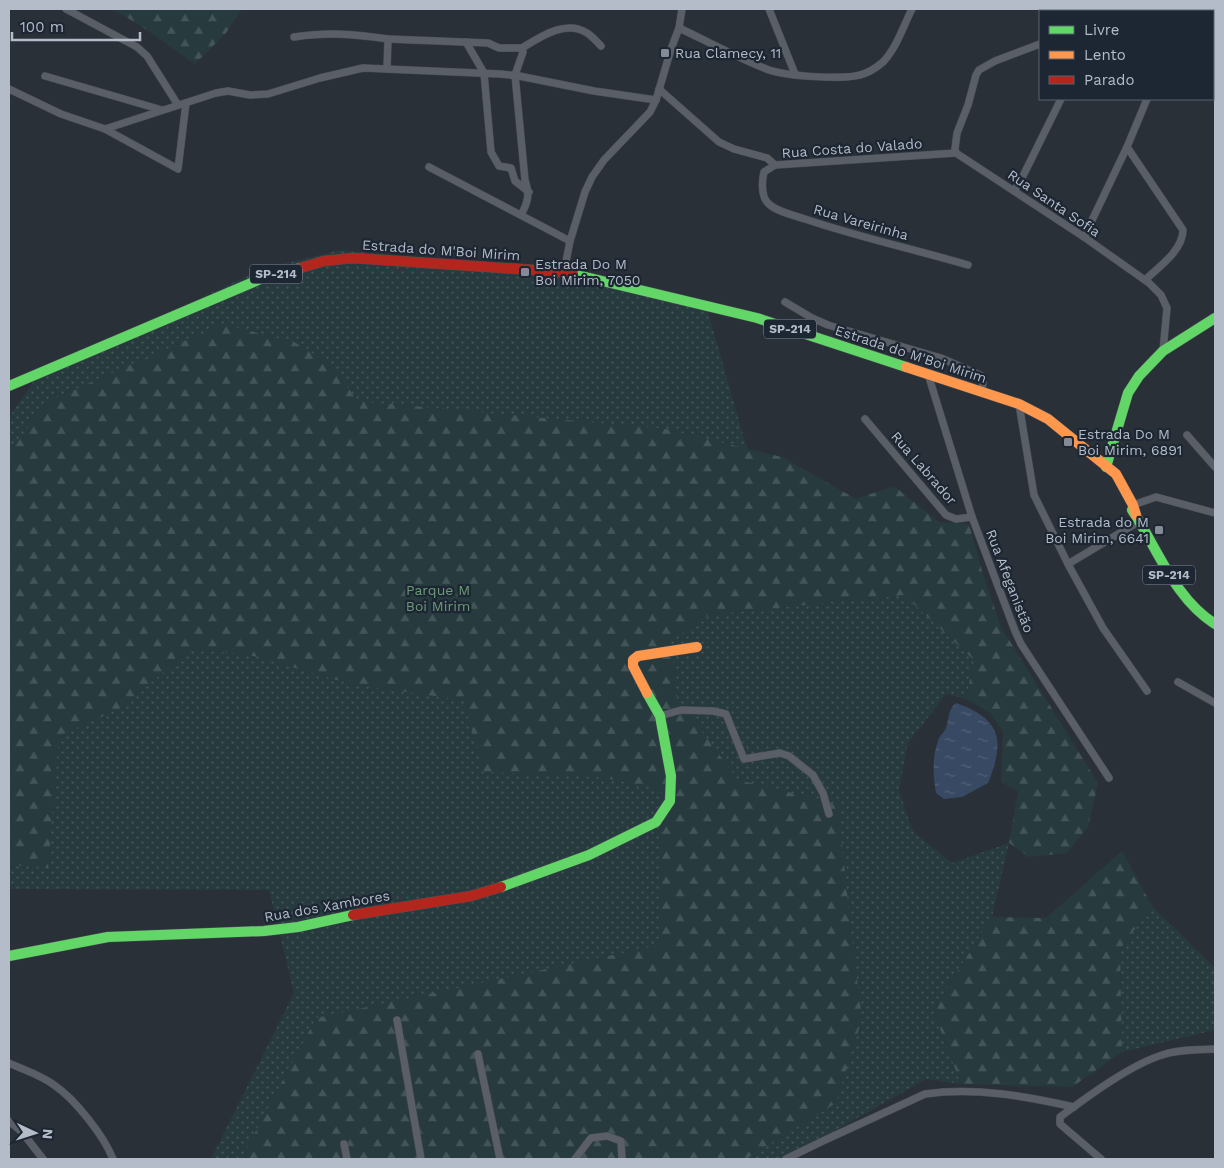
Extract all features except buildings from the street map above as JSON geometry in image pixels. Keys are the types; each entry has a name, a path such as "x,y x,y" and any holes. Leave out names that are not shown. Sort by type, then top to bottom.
{"main road":[{"name":"Estrada do M'Boi Mirim","path":"11,387 263,278 324,261 353,258 564,272 749,316 1020,404 1048,419 1102,464 1136,514 1169,575 1192,607 1213,621"},
{"path":"1102,464 1128,394 1145,369 1163,351 1215,318"},
{"name":"Rua dos Xambores","path":"9,956 108,936 282,930 363,913 471,896 498,888 612,845 656,822 670,801 671,776 660,716 633,666 633,660 638,656 697,648"}],"street":[{"path":"66,9 137,47 147,56 178,105"},
{"path":"564,272 570,241 585,192 592,177 604,160 650,112 656,100 679,28 682,9"},
{"path":"769,9 795,74"},
{"path":"679,28 769,70 795,74 858,76 869,72 882,63 889,54 912,9"},
{"path":"294,37 322,33 346,34 388,39 488,43 499,48 522,48 547,33 572,27 586,32 602,46"},
{"path":"387,68 388,39"},
{"path":"466,42 484,73 491,152 499,166 511,168 514,181 529,192"},
{"path":"956,153 958,133 979,70 994,61 1039,44"},
{"path":"520,215 527,203 529,192 525,180 515,76 523,52 522,48"},
{"path":"105,129 216,92 228,91 250,95 268,94 362,68 515,76 594,91 656,100"},
{"path":"45,76 162,110"},
{"path":"9,89 61,114 105,129 178,169 186,102"},
{"path":"659,89 719,142 734,149 767,158 775,165"},
{"path":"1014,191 1061,100"},
{"path":"1084,237 1148,100"},
{"path":"1127,147 1183,230 1179,245 1145,280"},
{"name":"Rua Costa do Valado","path":"763,185 764,172 775,165 956,153"},
{"name":"Rua Santa Sofia","path":"956,153 1084,237 1145,280 1161,296 1167,308 1163,351"},
{"path":"429,167 570,241"},
{"name":"Rua Vareirinha","path":"763,185 764,198 767,202 793,215 854,235 968,265"},
{"path":"785,302 828,324 941,358 964,367 982,376 982,391"},
{"name":"Rua Afeganistão","path":"928,374 972,517 1021,644 1109,778"},
{"path":"1020,404 1034,495 1068,564 1103,628 1147,691"},
{"name":"Rua Labrador","path":"865,419 946,514 956,519 972,517"},
{"path":"1186,435 1215,467"},
{"path":"1068,564 1156,498 1215,513"},
{"path":"1178,682 1215,703"},
{"path":"660,716 680,710 726,714 744,759 780,754 789,756 813,775 823,794 829,814"},
{"path":"397,1020 421,1159"},
{"path":"1101,1159 1060,1124 1059,1120 1062,1116 1132,1069 1155,1058 1173,1052 1215,1050"},
{"path":"478,1054 500,1159"},
{"path":"9,1063 46,1080 67,1095 102,1138 113,1159"},
{"path":"786,1159 925,1094 943,1092 1006,1094 1074,1107"},
{"path":"9,1121 22,1132 43,1159"},
{"path":"575,1159 591,1138 607,1136 621,1141 622,1159"},
{"path":"344,1144 347,1159"}],"green space":[{"path":"112,9 242,9 226,33 195,64 138,24"},
{"name":"Parque M Boi Mirim","path":"340,250 564,272 706,305 792,606 904,595 974,660 966,699 946,694 908,743 899,790 913,832 952,863 1009,843 992,917 933,1010 961,1084 926,1079 785,1159 211,1159 294,993 269,890 9,889 9,417 38,375 262,269"},
{"path":"223,324 296,343 334,366 357,401 666,429 782,457 856,499 894,486 939,522 969,524 1001,627 1098,783 1088,827 1067,853 1029,857 1009,843 1018,791 1001,782 1003,732 990,713 966,699 974,660 904,595 708,615 671,641 677,698 738,780 838,804 862,1019 836,1103 746,1159 241,1159 316,1018 660,945 662,790 600,777 484,772 463,700 351,684 246,654 190,650 119,709 59,736 48,868 10,865 9,455 44,403"},
{"path":"1122,851 1152,906 1120,949 1122,1052 1072,1087 961,1084 933,1010 992,917 1046,918"},
{"path":"1152,906 1215,968 1215,1030 1122,1052 1120,949"}],"water":[{"path":"956,703 983,716 991,724 996,733 997,755 988,783 962,797 944,799 936,793 934,760 939,739 946,728 950,711"}],"traffic: fast":[{"path":"9,386 263,278 300,268"},
{"path":"573,274 757,318 906,367"},
{"path":"1106,467 1128,393 1139,376 1163,351 1215,318"},
{"path":"1132,510 1168,572 1188,601 1215,624"},
{"path":"501,887 589,855 656,822 670,801 671,776 660,716 647,693"},
{"path":"9,956 108,937 264,931 298,927 353,915"}],"traffic: slow":[{"path":"906,367 1019,404 1048,419 1116,474 1133,505 1136,515"},
{"path":"647,693 633,666 633,660 638,656 697,647"}],"traffic: jam":[{"path":"300,268 324,261 353,258 573,274"},
{"path":"353,915 471,896 501,887"}],"place":[{"name":"Rua Clamecy, 11","path":"665,53"},
{"name":"Estrada Do M Boi Mirim, 7050","path":"525,272"},
{"name":"Estrada Do M Boi Mirim, 6891","path":"1068,442"},
{"name":"Estrada do M Boi Mirim, 6641","path":"1159,530"}]}
